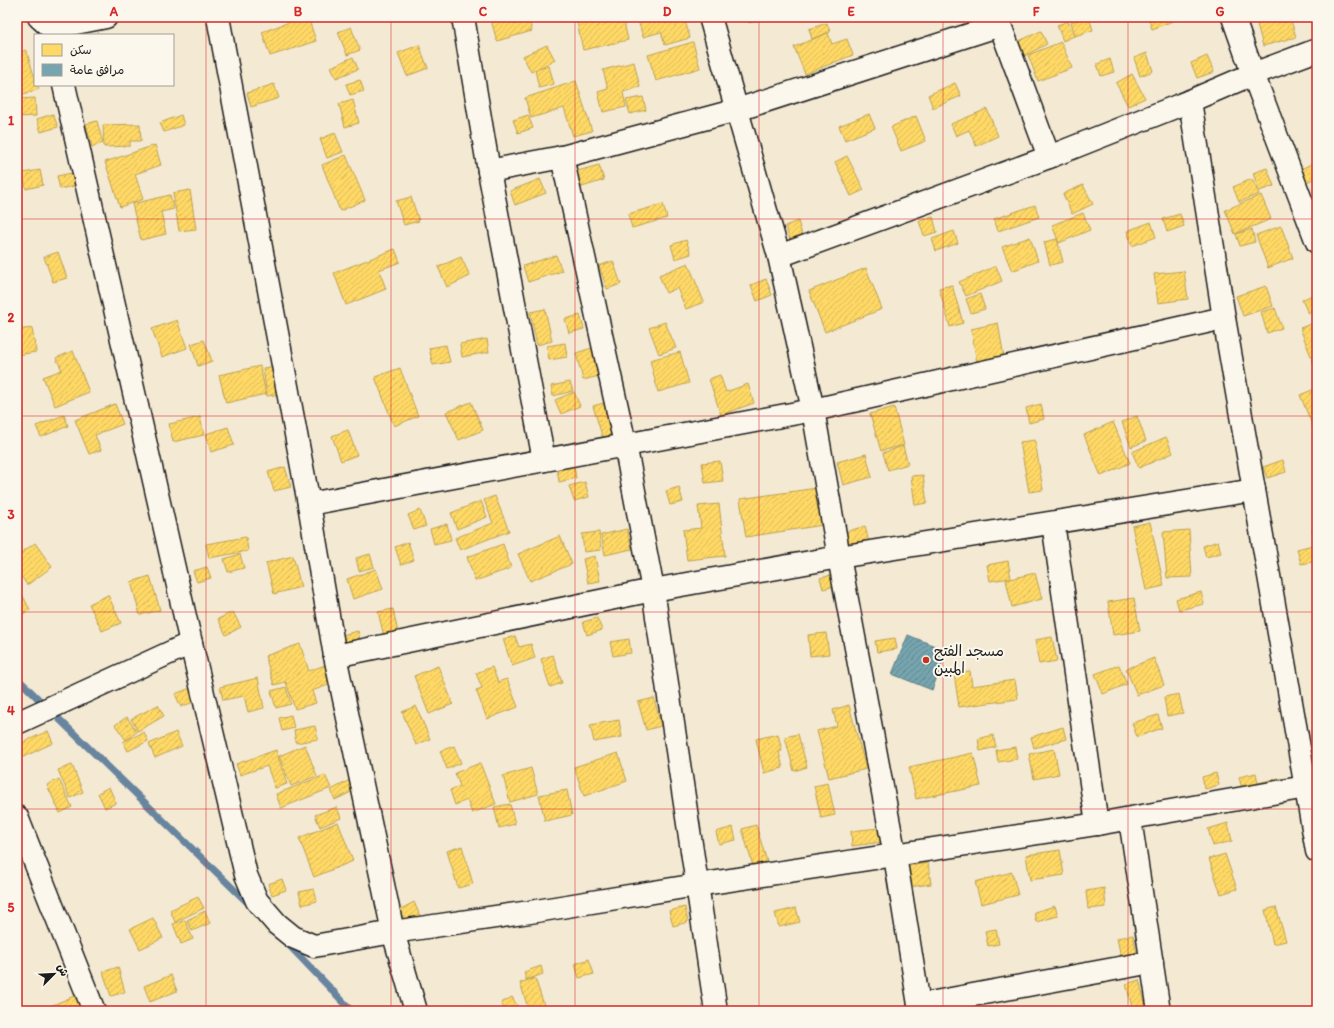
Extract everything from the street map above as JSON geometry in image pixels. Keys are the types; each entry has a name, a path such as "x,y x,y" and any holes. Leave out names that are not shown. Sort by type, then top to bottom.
{"street":[{"path":"48,24 106,17"},
{"path":"218,17 308,504 334,656 393,932 416,1011"},
{"path":"463,17 489,172 544,460"},
{"path":"710,17 779,256 813,410 895,856 919,1008 1152,962"},
{"path":"1233,17 1317,242"},
{"path":"489,172 562,157 737,110 999,21 1049,157"},
{"path":"779,256 1049,157 1190,101 1253,74 1317,50"},
{"path":"64,86 190,643 246,875 257,901 277,924 293,937 314,946 393,932 1130,819 1311,786"},
{"path":"1190,101 1224,318 1254,490 1311,786 1317,851"},
{"path":"562,157 625,444 653,590 716,1011"},
{"path":"308,504 813,410 1224,318"},
{"path":"334,656 653,590 839,557 1254,490"},
{"path":"1053,523 1097,824"},
{"path":"17,723 190,643"},
{"path":"17,817 94,1011"},
{"path":"1130,819 1159,1011"}],"building: سكن":[{"path":"303,17 308,17 316,41 270,56 262,32"},
{"path":"490,17 537,17 529,19 532,31 497,41"},
{"path":"576,17 623,17 628,40 583,50"},
{"path":"637,17 684,17 690,38 665,45 661,32 643,37"},
{"path":"748,17 773,17 749,23"},
{"path":"1089,17 1093,30 1075,36 1071,22"},
{"path":"1148,17 1177,17 1178,19 1152,29"},
{"path":"1255,17 1290,17 1296,37 1263,46"},
{"path":"1068,21 1074,36 1063,41 1057,25"},
{"path":"827,23 830,32 812,39 809,29"},
{"path":"351,27 360,50 347,55 338,32"},
{"path":"1041,31 1047,44 1024,56 1017,42"},
{"path":"828,33 832,44 847,39 853,55 805,74 794,47"},
{"path":"693,42 700,68 656,81 648,55"},
{"path":"1061,42 1072,68 1038,81 1028,55"},
{"path":"419,45 428,68 407,76 398,53"},
{"path":"547,45 555,60 531,72 523,56"},
{"path":"26,50 34,75 34,86 38,86 39,89 17,96 17,53"},
{"path":"1147,53 1153,71 1140,76 1134,58"},
{"path":"1207,56 1214,72 1197,78 1191,63"},
{"path":"353,57 358,69 336,78 331,67"},
{"path":"1110,59 1114,72 1101,76 1097,64"},
{"path":"634,62 640,87 623,92 626,107 603,112 598,92 608,89 603,70"},
{"path":"549,66 554,84 539,88 535,70"},
{"path":"1132,74 1145,98 1128,106 1116,83"},
{"path":"360,80 364,91 350,95 346,84"},
{"path":"576,81 592,131 573,136 564,108 531,118 525,98"},
{"path":"955,83 961,96 933,108 928,95"},
{"path":"274,84 279,98 251,107 247,93"},
{"path":"643,97 646,110 630,114 626,100"},
{"path":"35,98 36,116 17,117 17,99"},
{"path":"353,100 359,123 345,127 339,104"},
{"path":"987,109 998,136 976,146 969,130 956,136 951,124"},
{"path":"53,114 58,127 41,132 37,119"},
{"path":"869,114 875,128 845,140 839,126"},
{"path":"181,115 184,125 164,132 160,123"},
{"path":"528,115 533,128 518,133 513,120"},
{"path":"916,116 926,141 901,151 891,127"},
{"path":"97,121 103,143 92,147 86,124"},
{"path":"140,124 141,141 130,141 130,146 104,147 103,125"},
{"path":"335,133 343,152 327,158 320,139"},
{"path":"155,145 161,165 135,174 143,199 120,207 105,162"},
{"path":"346,155 365,200 340,211 322,165"},
{"path":"847,156 864,190 851,196 835,162"},
{"path":"1317,161 1317,177 1305,183 1299,170"},
{"path":"599,165 604,180 579,188 574,172"},
{"path":"1267,168 1274,186 1259,191 1253,173"},
{"path":"40,170 43,185 26,189 23,173"},
{"path":"72,173 75,186 60,189 57,176"},
{"path":"540,179 546,193 515,205 510,191"},
{"path":"1252,179 1259,194 1239,202 1233,187"},
{"path":"1083,185 1093,204 1072,214 1063,194"},
{"path":"190,190 196,229 179,231 173,193"},
{"path":"170,195 174,209 161,212 166,234 141,240 132,204"},
{"path":"1261,195 1271,219 1235,234 1225,210"},
{"path":"411,197 419,221 404,225 396,201"},
{"path":"663,204 667,218 632,228 628,214"},
{"path":"1035,205 1039,217 998,231 994,219"},
{"path":"1083,213 1090,230 1059,243 1052,225"},
{"path":"1180,214 1184,226 1167,232 1163,219"},
{"path":"933,217 937,232 924,236 919,221"},
{"path":"798,221 802,235 790,240 785,226"},
{"path":"1151,222 1156,237 1132,246 1127,231"},
{"path":"1281,226 1293,258 1268,268 1256,235"},
{"path":"1252,229 1255,242 1240,246 1236,234"},
{"path":"954,231 958,243 936,251 932,239"},
{"path":"1030,237 1038,261 1012,271 1002,247"},
{"path":"1057,239 1063,262 1050,265 1044,242"},
{"path":"686,240 691,254 675,259 671,245"},
{"path":"395,249 400,262 379,270 386,289 346,305 334,273"},
{"path":"58,252 67,278 53,282 44,257"},
{"path":"556,255 562,271 528,282 523,266"},
{"path":"461,257 470,276 447,287 438,267"},
{"path":"613,261 621,284 607,289 599,266"},
{"path":"688,263 704,302 686,309 677,288 666,293 659,275"},
{"path":"996,266 1002,281 966,296 959,282"},
{"path":"866,268 882,309 825,332 809,291"},
{"path":"1184,271 1188,299 1158,303 1154,274"},
{"path":"766,279 772,295 757,301 751,285"},
{"path":"952,285 963,323 950,327 939,288"},
{"path":"1266,286 1273,306 1243,316 1236,296"},
{"path":"980,294 985,309 971,313 966,299"},
{"path":"1314,294 1317,300 1317,308 1308,313 1302,300"},
{"path":"1275,308 1282,328 1267,333 1261,312"},
{"path":"545,309 552,341 537,345 530,312"},
{"path":"580,315 584,329 569,333 565,319"},
{"path":"177,320 187,348 162,357 152,329"},
{"path":"665,322 676,348 659,354 649,328"},
{"path":"1317,322 1317,372 1300,328"},
{"path":"998,323 1005,363 978,368 971,329"},
{"path":"32,328 36,352 17,355 17,330"},
{"path":"487,339 489,352 462,357 460,344"},
{"path":"204,340 212,361 198,366 191,344"},
{"path":"565,343 567,357 549,360 547,346"},
{"path":"446,345 450,362 433,365 429,348"},
{"path":"595,347 603,375 583,380 576,353"},
{"path":"73,351 89,392 55,406 43,377 62,370 56,358"},
{"path":"680,352 689,383 658,392 650,360"},
{"path":"260,366 266,394 226,403 219,375"},
{"path":"278,366 282,394 267,396 263,368"},
{"path":"400,368 418,416 394,426 375,377"},
{"path":"720,375 726,392 748,384 754,403 721,415 709,379"},
{"path":"570,382 573,391 553,396 551,386"},
{"path":"1317,388 1317,432 1315,432 1300,395"},
{"path":"574,392 580,406 561,414 555,400"},
{"path":"471,402 483,430 459,440 446,412"},
{"path":"607,402 617,436 603,439 593,406"},
{"path":"115,404 123,424 95,435 101,450 89,454 75,420"},
{"path":"1041,404 1044,419 1029,423 1026,408"},
{"path":"894,407 904,445 881,451 870,414"},
{"path":"64,415 68,426 41,437 36,426"},
{"path":"1137,416 1146,441 1131,447 1122,422"},
{"path":"200,417 204,435 173,442 169,424"},
{"path":"1113,422 1130,463 1101,476 1084,435"},
{"path":"228,427 234,445 211,452 206,434"},
{"path":"348,430 357,455 341,461 332,436"},
{"path":"1166,437 1173,453 1139,468 1132,452"},
{"path":"1035,440 1043,490 1029,492 1020,442"},
{"path":"903,446 908,464 888,470 883,453"},
{"path":"866,454 872,477 843,485 837,462"},
{"path":"1283,460 1286,472 1267,478 1263,467"},
{"path":"720,461 723,481 705,483 702,463"},
{"path":"574,465 576,478 559,482 557,468"},
{"path":"285,467 291,487 274,491 268,472"},
{"path":"923,475 927,503 915,505 911,476"},
{"path":"585,482 589,497 574,501 569,486"},
{"path":"679,487 683,502 670,505 666,491"},
{"path":"817,488 823,525 746,537 740,499"},
{"path":"495,496 509,531 460,550 455,538 493,523 484,500"},
{"path":"481,501 487,517 457,529 451,513"},
{"path":"719,504 725,556 687,560 683,530 701,528 698,506"},
{"path":"420,510 426,526 414,530 408,515"},
{"path":"1150,522 1164,586 1146,590 1132,526"},
{"path":"447,524 451,540 434,544 430,529"},
{"path":"865,526 870,547 850,552 845,532"},
{"path":"1317,527 1317,541 1315,542 1312,529"},
{"path":"627,529 632,549 605,555 601,535"},
{"path":"1189,530 1192,577 1167,578 1163,532"},
{"path":"599,532 601,550 584,552 582,534"},
{"path":"560,536 572,564 530,581 518,554"},
{"path":"246,537 248,551 209,558 206,544"},
{"path":"1218,541 1221,553 1206,557 1203,546"},
{"path":"408,542 414,560 401,565 395,547"},
{"path":"35,543 52,567 27,585 17,570 17,556"},
{"path":"503,544 511,568 475,581 467,557"},
{"path":"1317,544 1317,561 1301,564 1297,549"},
{"path":"240,554 244,568 228,572 224,559"},
{"path":"370,554 374,567 359,571 356,558"},
{"path":"293,556 301,587 274,594 266,563"},
{"path":"595,556 600,581 588,583 583,559"},
{"path":"1008,561 1011,578 990,581 987,565"},
{"path":"207,567 211,578 197,582 193,571"},
{"path":"376,569 383,589 353,599 347,579"},
{"path":"1035,573 1042,599 1012,607 1006,580"},
{"path":"832,575 835,586 823,589 820,578"},
{"path":"150,576 160,610 140,615 131,582"},
{"path":"1201,592 1204,604 1179,610 1176,599"},
{"path":"108,595 121,623 102,631 89,604"},
{"path":"23,596 30,610 17,617 17,599"},
{"path":"1134,598 1140,631 1113,635 1108,602"},
{"path":"393,609 398,633 384,636 378,612"},
{"path":"233,612 241,627 226,635 218,619"},
{"path":"597,618 602,630 587,635 583,622"},
{"path":"358,631 361,644 346,648 342,635"},
{"path":"826,633 829,654 810,656 808,635"},
{"path":"515,636 519,647 531,644 535,658 512,666 503,639"},
{"path":"1052,637 1057,661 1039,664 1035,640"},
{"path":"895,638 897,649 877,652 875,641"},
{"path":"629,639 631,653 613,656 610,642"},
{"path":"300,644 309,671 325,665 331,684 312,691 316,703 295,709 286,682 274,685 265,656"},
{"path":"553,655 562,683 550,687 541,659"},
{"path":"1154,658 1164,685 1137,695 1126,669"},
{"path":"1119,665 1127,684 1103,694 1095,674"},
{"path":"438,666 453,704 429,714 414,676"},
{"path":"492,667 498,682 507,679 518,707 487,719 476,690 482,688 476,673"},
{"path":"970,671 972,686 1015,680 1018,699 959,707 954,674"},
{"path":"258,678 264,708 248,712 244,696 223,700 220,687"},
{"path":"196,686 201,699 181,707 175,694"},
{"path":"286,687 291,704 276,708 271,691"},
{"path":"1179,694 1183,713 1167,716 1164,697"},
{"path":"654,698 661,726 646,730 638,702"},
{"path":"158,705 164,716 138,731 131,719"},
{"path":"849,705 866,769 829,778 817,731 837,726 833,710"},
{"path":"416,706 430,739 416,745 402,712"},
{"path":"291,715 294,728 282,731 279,718"},
{"path":"1158,715 1162,728 1137,737 1132,723"},
{"path":"127,717 137,732 126,740 115,725"},
{"path":"619,720 622,737 594,742 590,725"},
{"path":"315,726 318,739 296,743 294,730"},
{"path":"1063,727 1066,739 1034,748 1031,737"},
{"path":"48,731 53,743 19,759 17,755 17,745"},
{"path":"144,732 148,741 128,751 123,742"},
{"path":"176,732 182,746 155,758 149,744"},
{"path":"778,734 782,751 779,752 783,768 764,773 756,739"},
{"path":"798,734 807,767 794,771 785,737"},
{"path":"993,735 996,747 980,751 978,739"},
{"path":"305,745 317,776 291,786 279,756"},
{"path":"454,746 461,763 447,769 440,751"},
{"path":"1015,747 1017,759 998,762 996,750"},
{"path":"1054,749 1059,774 1034,779 1029,754"},
{"path":"276,750 287,784 275,788 267,766 240,775 236,764"},
{"path":"618,753 627,781 584,796 574,767"},
{"path":"973,753 981,786 916,799 909,767"},
{"path":"480,763 496,804 472,813 467,800 455,805 450,790 460,786 455,773"},
{"path":"72,765 83,792 70,798 58,770"},
{"path":"531,768 538,794 510,802 503,776"},
{"path":"1216,773 1219,785 1205,789 1202,777"},
{"path":"1256,773 1258,783 1279,778 1282,789 1244,798 1239,777"},
{"path":"325,775 331,788 281,808 276,794"},
{"path":"59,779 72,807 60,813 47,785"},
{"path":"350,780 355,790 335,800 331,790"},
{"path":"828,783 835,815 821,818 814,786"},
{"path":"109,787 116,803 105,808 98,793"},
{"path":"567,790 572,815 545,821 539,795"},
{"path":"510,804 515,824 499,828 494,807"},
{"path":"337,807 341,818 320,827 315,815"},
{"path":"338,822 353,861 314,877 299,838"},
{"path":"1228,823 1232,841 1213,846 1208,829"},
{"path":"756,825 767,862 753,866 742,829"},
{"path":"733,827 736,840 719,844 716,832"},
{"path":"888,827 890,841 852,846 851,831"},
{"path":"462,846 473,884 458,888 447,851"},
{"path":"1060,850 1064,875 1030,880 1026,855"},
{"path":"1225,854 1237,889 1221,894 1209,859"},
{"path":"928,863 931,884 909,887 907,866"},
{"path":"1012,872 1018,895 981,904 975,882"},
{"path":"282,879 286,890 272,895 268,884"},
{"path":"1104,888 1106,907 1088,909 1086,891"},
{"path":"314,889 317,901 302,905 299,892"},
{"path":"198,897 204,908 175,922 170,910"},
{"path":"414,902 420,916 406,924 399,910"},
{"path":"1055,906 1058,916 1036,922 1034,912"},
{"path":"685,907 688,922 673,926 669,911"},
{"path":"1276,907 1286,941 1273,944 1265,910"},
{"path":"796,908 800,922 779,927 775,913"},
{"path":"205,911 210,923 192,931 187,920"},
{"path":"153,918 163,938 140,949 130,929"},
{"path":"185,920 193,939 181,944 173,924"},
{"path":"996,929 999,944 988,946 985,931"},
{"path":"1133,935 1138,958 1122,962 1117,938"},
{"path":"589,959 594,974 579,978 575,964"},
{"path":"541,966 543,974 526,980 524,972"},
{"path":"118,967 125,992 111,996 103,972"},
{"path":"171,975 177,991 150,1002 144,986"},
{"path":"535,978 546,1011 529,1011 520,983"},
{"path":"1139,980 1147,1010 1133,1011 1126,984"},
{"path":"79,994 85,1008 77,1011 49,1011 48,1007"},
{"path":"512,997 520,1011 505,1011 501,1003"},
{"path":"471,1005 472,1011 447,1011"}],"building: مرافق عامة":[{"path":"908,635 947,651 932,690 892,674"}],"waterway":[{"path":"17,678 249,904"},
{"path":"286,942 352,1011"}],"place":[{"name":"مسجد الفتح المبين","path":"926,660"}]}
